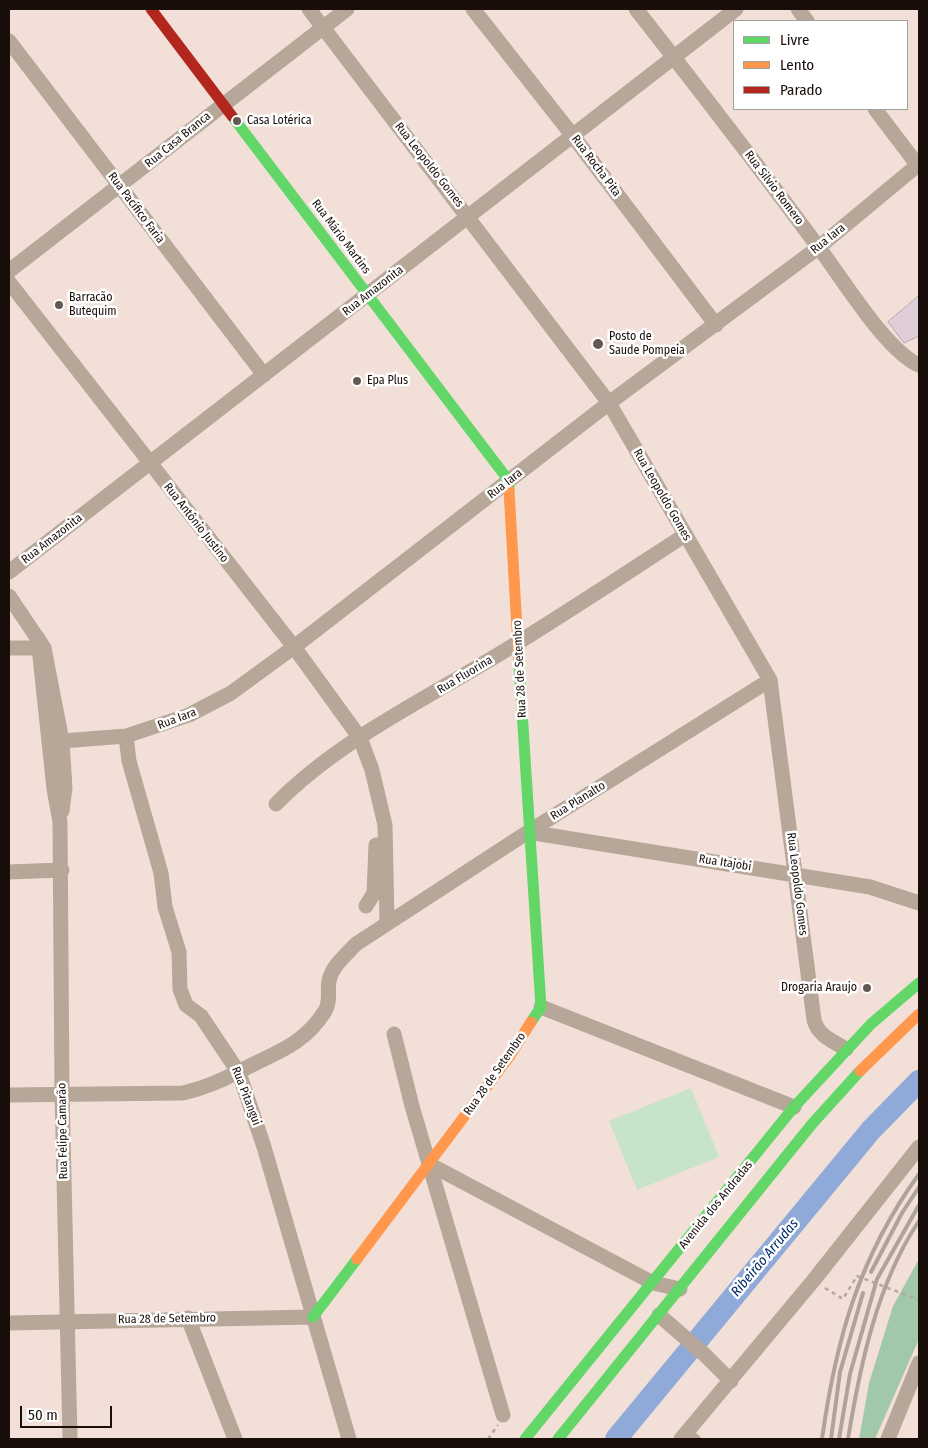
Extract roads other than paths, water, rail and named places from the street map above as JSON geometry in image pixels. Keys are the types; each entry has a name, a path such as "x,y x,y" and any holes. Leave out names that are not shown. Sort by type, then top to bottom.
{"street":[{"name":"Rua Mário Martins","path":"151,9 509,480"},
{"name":"Rua Leopoldo Gomes","path":"309,9 609,403 770,680 816,1028 822,1036 846,1049"},
{"name":"Rua Casa Branca","path":"9,271 347,9"},
{"name":"Rua Rocha Pita","path":"473,9 716,325"},
{"name":"Rua Silvio Romero","path":"636,9 819,247 886,339 898,352 917,364"},
{"name":"Rua Amazonita","path":"9,572 736,9"},
{"path":"798,9 806,20"},
{"name":"Rua Pacífico Faria","path":"9,41 264,375"},
{"path":"876,110 919,165"},
{"name":"Rua Iara","path":"62,741 126,736 189,716 231,693 294,647 609,403 819,247 919,165"},
{"name":"Rua Antônio Justino","path":"9,282 294,647 360,738 372,770 384,825 387,923"},
{"name":"Rua 28 de Setembro","path":"9,1323 313,1317 430,1164 508,1057 541,1006 528,832 509,480"},
{"name":"Rua Fluorina","path":"276,804 299,781 360,738 518,643 685,535"},
{"path":"9,596 40,644 9,648"},
{"name":"Rua Felipe Camarão","path":"40,644 62,741 65,788 60,822"},
{"name":"Rua Felipe Camarão","path":"40,644 54,789 60,822 62,870 62,1092 70,1439"},
{"name":"Rua Planalto","path":"387,923 770,680"},
{"name":"Rua Pitangui","path":"126,736 129,761 161,873 166,907 179,952 180,989 186,1005 201,1016 239,1073 264,1147 350,1439"},
{"name":"Rua Antônio Justino","path":"366,906 374,894 376,864 376,828 371,784 372,770"},
{"name":"Rua Itajobi","path":"528,832 870,887 919,903"},
{"path":"9,872 62,870"},
{"path":"9,1095 62,1092 183,1092 211,1086 276,1055 310,1029 326,1009 329,980 339,962 356,944 387,923"},
{"name":"Avenida dos Andradas","path":"525,1439 794,1107 871,1024 919,982"},
{"path":"541,1006 794,1107 801,1107 806,1111 812,1124"},
{"name":"Avenida dos Andradas","path":"558,1439 662,1318 680,1289 812,1124 865,1065 919,1014"},
{"path":"394,1034 412,1106 503,1415"},
{"path":"688,1436 919,1147"},
{"path":"430,1164 653,1283 680,1289"},
{"path":"188,1318 235,1439"},
{"path":"662,1318 705,1354 731,1381"},
{"path":"888,1439 919,1363"}],"waterway":[{"name":"Ribeirão Arrudas","path":"616,1439 871,1130 919,1081"}],"railway":[{"path":"822,1439 835,1367 853,1300 881,1236 898,1205 919,1174"},
{"path":"871,1272 902,1213 919,1187"},
{"path":"839,1439 850,1374 877,1279 919,1205"},
{"path":"848,1439 858,1383 881,1298 904,1245 919,1221"},
{"path":"831,1439 840,1372 863,1293"}],"place":[{"name":"Casa Lotérica","path":"237,121"},
{"name":"Barracão Butequim","path":"59,305"},
{"name":"Posto de Saude Pompeia","path":"598,344"},
{"name":"Epa Plus","path":"357,381"},
{"name":"Drogaria Araujo","path":"867,988"}]}
